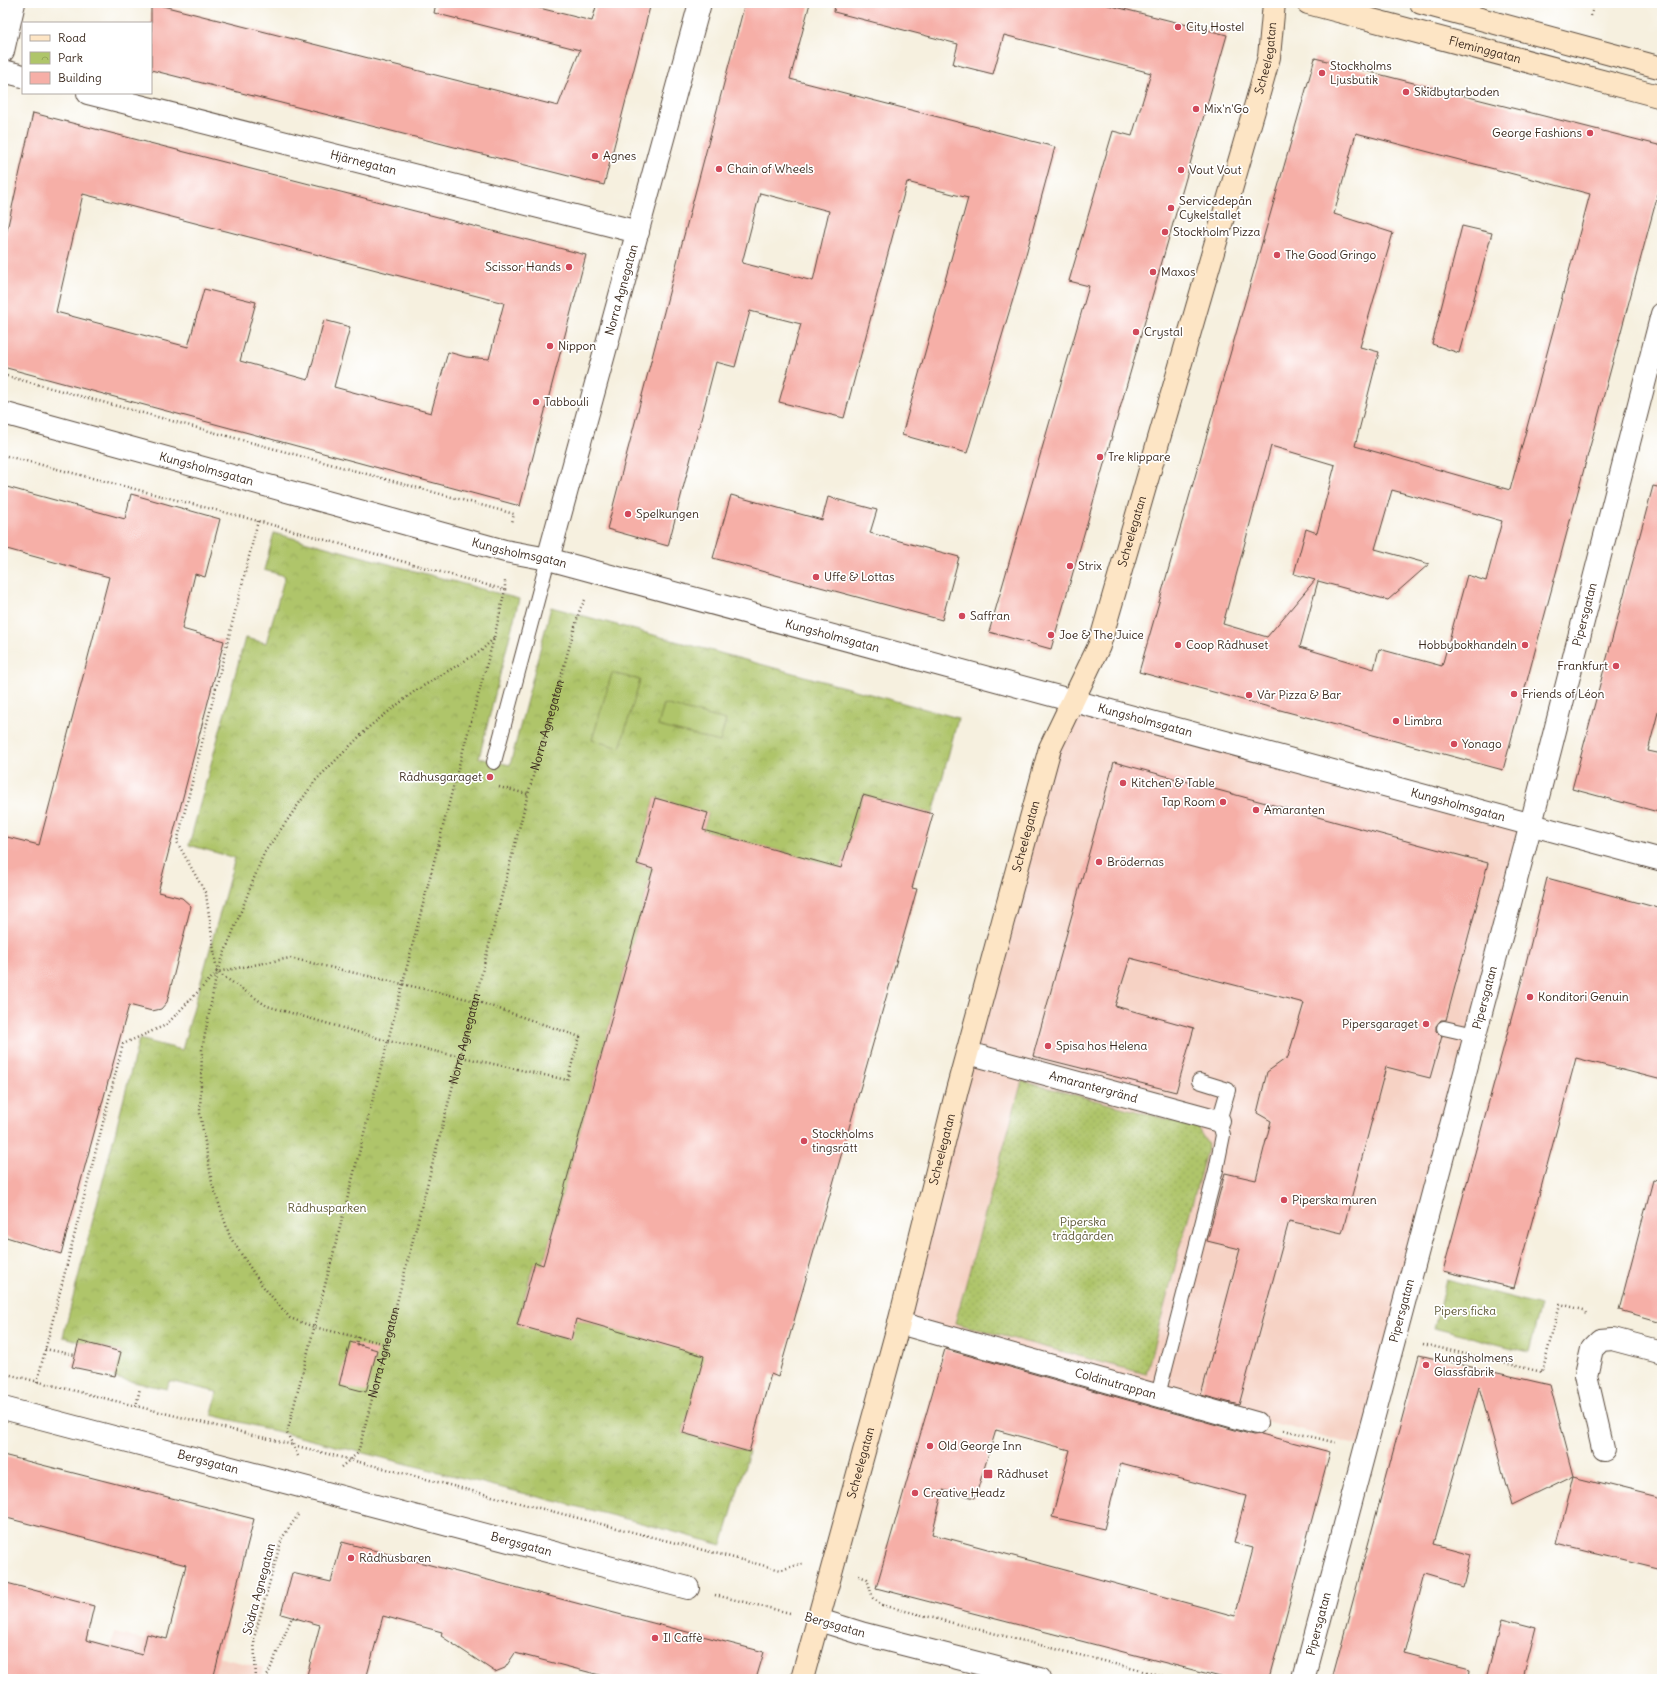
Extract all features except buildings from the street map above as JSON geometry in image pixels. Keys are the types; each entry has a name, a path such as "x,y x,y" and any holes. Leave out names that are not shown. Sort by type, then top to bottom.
{"street":[{"path":"3,51 14,3"},
{"name":"Norra Agnegatan","path":"548,560 700,3"},
{"name":"Scheelegatan","path":"802,1679 899,1323 957,1090 1050,748 1099,646 1255,108 1269,56 1274,3"},
{"name":"Fleminggatan","path":"1308,3 1662,97"},
{"path":"1421,3 1662,68"},
{"path":"3,71 22,76"},
{"name":"Hjärnegatan","path":"92,94 638,232"},
{"name":"Pipersgatan","path":"1304,1679 1531,824 1662,314"},
{"name":"Kungsholmsgatan","path":"3,413 505,550 548,560 1073,700 1662,860"},
{"name":"Amarantergränd","path":"968,1054 1219,1121"},
{"name":"Coldinutrappan","path":"899,1323 1256,1422"},
{"path":"1603,1449 1586,1375 1592,1349 1601,1340 1613,1339 1662,1352"},
{"name":"Bergsgatan","path":"3,1408 688,1588"},
{"name":"Bergsgatan","path":"819,1620 864,1634 1040,1679"}],"lane":[{"name":"Norra Agnegatan","path":"494,762 548,560"},
{"path":"1444,1028 1475,1035"},
{"path":"1158,1395 1216,1170 1222,1135 1219,1121 1228,1090 1199,1082"}],"path":[{"path":"1590,16 1593,7"},
{"path":"3,375 514,514 505,550 505,590 494,638 456,776 287,1433 314,1490"},
{"path":"3,455 258,521 505,590"},
{"path":"37,1382 123,1044 166,1025 217,972 290,958 476,1001 580,1037 567,1080 388,1041 267,1006 217,972 206,894 177,842 258,521"},
{"name":"Norra Agnegatan","path":"314,1490 358,1453 462,1056 528,794 580,609 600,574"},
{"path":"386,1344 314,1327 290,1318 261,1284 230,1237 212,1183 200,1113 202,1050 217,972 264,853 315,781 370,726 386,713 415,690 481,651 494,638"},
{"path":"1441,1348 1542,1372 1560,1304 1584,1310"},
{"path":"358,1337 356,1344 364,1346"},
{"path":"46,1349 75,1355"},
{"path":"3,1374 293,1445 781,1570 810,1561 833,1566 867,1579 873,1598 882,1605 1174,1679"},
{"path":"136,1407 140,1388"},
{"path":"1256,1422 1332,1442"},
{"name":"Södra Agnegatan","path":"256,1679 254,1638 282,1538 314,1490"},
{"name":"Bergsgatan","path":"688,1588 819,1620"},
{"path":"266,1679 292,1617 298,1619"}],"shaded area":[{"path":"1064,700 1528,825 1363,1447 898,1322"},
{"path":"114,1633 264,1668 261,1679 103,1679"}],"green space":[{"name":"Rådhusparken","path":"274,533 519,599 479,758 510,765 551,607 958,718 933,814 863,795 841,868 703,830 708,813 655,798 637,864 653,869 543,1265 534,1263 517,1324 570,1340 576,1319 705,1355 683,1433 749,1452 722,1545 634,1521 212,1415 217,1392 169,1381 167,1389 114,1378 121,1352 63,1337 139,1039 182,1050 235,858 189,845 245,638 266,643 285,576 264,570"},
{"path":"612,673 640,680 620,748 592,740"},
{"path":"664,704 726,720 720,742 658,726"},
{"name":"Piperska trädgården","path":"1022,1081 1197,1127 1208,1145 1146,1374 955,1323"},
{"name":"Pipers ficka","path":"1446,1280 1540,1305 1528,1352 1434,1328"}],"place":[{"name":"City Hostel","path":"1178,27"},
{"name":"Stockholms Ljusbutik","path":"1322,73"},
{"name":"Skidbytarboden","path":"1406,92"},
{"name":"Mix'n'Go","path":"1196,109"},
{"name":"George Fashions","path":"1590,133"},
{"name":"Agnes","path":"595,156"},
{"name":"Chain of Wheels","path":"719,169"},
{"name":"Vout Vout","path":"1181,170"},
{"name":"Servicedepån Cykelstallet","path":"1171,208"},
{"name":"Stockholm Pizza","path":"1165,232"},
{"name":"The Good Gringo","path":"1277,255"},
{"name":"Scissor Hands","path":"569,267"},
{"name":"Maxos","path":"1153,272"},
{"name":"Crystal","path":"1136,332"},
{"name":"Nippon","path":"550,346"},
{"name":"Tabbouli","path":"536,402"},
{"name":"Tre klippare","path":"1100,457"},
{"name":"Spelkungen","path":"628,514"},
{"name":"Strix","path":"1070,566"},
{"name":"Uffe & Lottas","path":"816,577"},
{"name":"Saffran","path":"962,616"},
{"name":"Joe & The Juice","path":"1051,635"},
{"name":"Coop Rådhuset","path":"1178,645"},
{"name":"Hobbybokhandeln","path":"1525,645"},
{"name":"Frankfurt","path":"1616,666"},
{"name":"Friends of Léon","path":"1514,694"},
{"name":"Vår Pizza & Bar","path":"1249,695"},
{"name":"Limbra","path":"1396,721"},
{"name":"Yonago","path":"1454,744"},
{"name":"Rådhusgaraget","path":"490,777"},
{"name":"Kitchen & Table","path":"1123,783"},
{"name":"Tap Room","path":"1223,802"},
{"name":"Amaranten","path":"1256,810"},
{"name":"Brödernas","path":"1099,862"},
{"name":"Konditori Genuin","path":"1530,997"},
{"name":"Pipersgaraget","path":"1426,1024"},
{"name":"Spisa hos Helena","path":"1048,1046"},
{"name":"Stockholms tingsrätt","path":"804,1141"},
{"name":"Piperska muren","path":"1284,1200"},
{"name":"Kungsholmens Glassfabrik","path":"1426,1365"},
{"name":"Old George Inn","path":"930,1446"},
{"name":"Rådhuset","path":"988,1474"},
{"name":"Creative Headz","path":"915,1493"},
{"name":"Rådhusbaren","path":"351,1558"},
{"name":"Il Caffè","path":"655,1638"}]}
